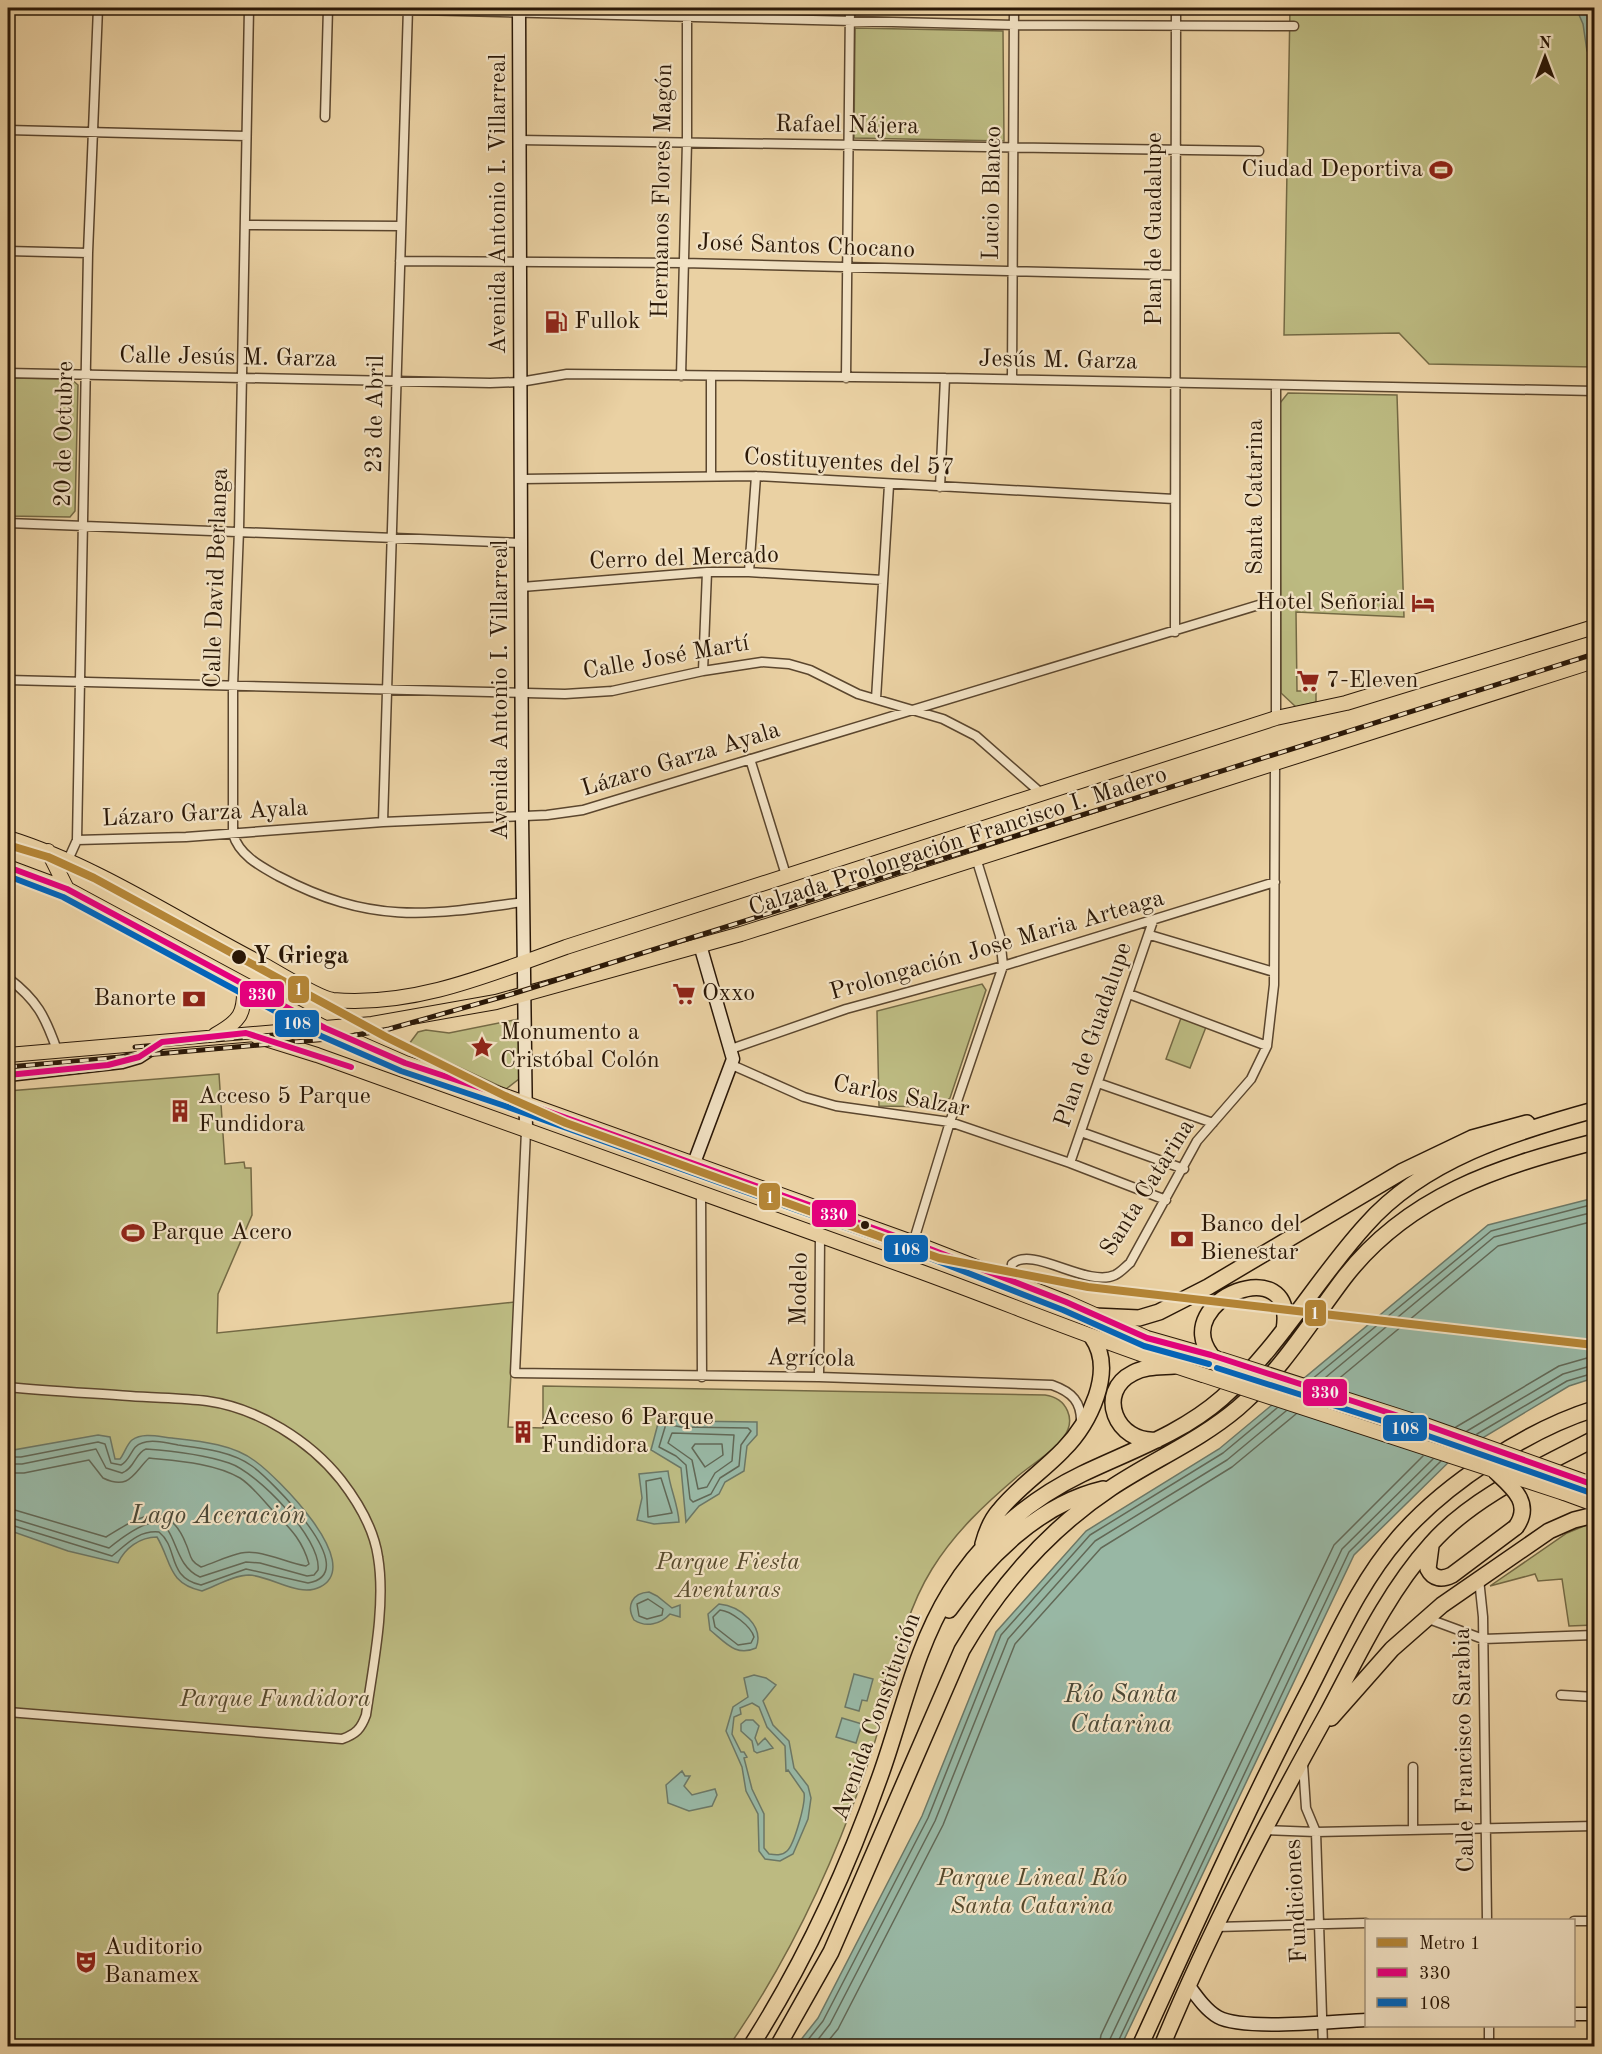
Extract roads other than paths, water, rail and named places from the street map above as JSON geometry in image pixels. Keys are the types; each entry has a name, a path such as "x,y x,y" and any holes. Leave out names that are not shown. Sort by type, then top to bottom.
{"highway":[{"name":"Avenida Constitución","path":"751,2046 786,1991 819,1928 882,1771 916,1664 941,1607 982,1548 1008,1522 1044,1495 1083,1473 1160,1439 1221,1399 1284,1332 1366,1224 1400,1194 1438,1169 1478,1149 1594,1110"},
{"path":"1094,1316 1139,1318 1159,1312 1208,1287 1397,1175 1448,1148 1508,1126 1554,1122"},
{"name":"Avenida Constitución","path":"778,2046 831,1952 935,1708 975,1629 1004,1587 1039,1547 1113,1487 1191,1442 1238,1408 1293,1350 1346,1277 1368,1252 1421,1208 1452,1190 1496,1170 1594,1142"},
{"path":"1215,1357 1202,1339 1204,1322 1220,1301 1236,1292 1262,1288 1276,1294 1286,1309 1284,1332"},
{"path":"982,1548 986,1533 999,1511 1064,1450 1081,1425 1102,1374 1099,1350 1092,1336"},
{"path":"1160,1439 1143,1440 1124,1430 1116,1419 1114,1398 1124,1379 1136,1371 1174,1366"},
{"path":"1140,2046 1249,1805 1372,1573 1414,1521 1463,1479 1507,1451 1593,1409"},
{"path":"1162,2046 1216,1927 1264,1830 1303,1755 1400,1583 1432,1543 1488,1497 1594,1439"},
{"path":"1432,1543 1428,1569 1434,1576 1443,1578 1452,1575 1516,1527 1523,1514 1521,1498 1496,1471"},
{"path":"916,1664 958,1597 1013,1539 1033,1522 1076,1496 1113,1487"},
{"path":"1316,1733 1392,1649 1426,1618 1479,1578 1549,1531 1574,1520 1594,1515"}],"main road":[{"name":"Calzada Prolongación Francisco I. Madero","path":"68,860 330,999 398,998 444,989 786,875 1042,795 1276,718 1346,704 1594,627"},
{"name":"Calzada Prolongación Francisco I. Madero","path":"8,1055 396,1021 476,1007 526,995 700,945 1275,765 1594,661"},
{"path":"8,838 68,860"},
{"path":"48,851 66,889"},
{"path":"8,867 66,889 325,1028 405,1063 912,1242 1010,1279 1147,1338 1215,1357 1417,1422 1589,1483"},
{"path":"210,1037 233,1023 241,1015 244,1008 244,986"},
{"path":"246,1033 298,1049 906,1266 1174,1366 1594,1504"}],"street":[{"name":"20 de Octubre","path":"68,860 77,840 78,682 88,253 98,8"},
{"name":"Calle David Berlanga","path":"233,834 233,686 239,530 249,8"},
{"path":"325,117 328,8"},
{"path":"336,8 408,8 687,18 1014,25 1294,26"},
{"name":"23 de Abril","path":"383,822 408,8"},
{"name":"Hermanos Flores Magón","path":"681,376 687,142 687,8"},
{"path":"846,378 850,8"},
{"name":"Lucio Blanco","path":"1012,380 1014,8"},
{"name":"Plan de Guadalupe","path":"1175,632 1176,8"},
{"name":"Avenida Antonio I. Villarreal","path":"515,1373 526,1131 526,962 522,816 519,11"},
{"path":"8,130 246,136"},
{"name":"Rafael Nájera","path":"519,140 1259,151"},
{"path":"245,225 401,226"},
{"path":"8,251 88,253"},
{"name":"José Santos Chocano","path":"400,261 684,263 1174,274"},
{"name":"Calle Jesús M. Garza","path":"8,373 396,382 520,382"},
{"name":"Jesús M. Garza","path":"520,382 567,374 945,378 1594,392"},
{"path":"711,377 711,475"},
{"path":"940,487 945,378"},
{"name":"Santa Catarina","path":"1276,385 1276,718"},
{"path":"749,572 756,476"},
{"name":"Costituyentes del 57","path":"522,479 756,476 1174,499"},
{"path":"876,699 890,485"},
{"path":"8,524 239,530 522,543"},
{"path":"703,670 707,572"},
{"name":"Cerro del Mercado","path":"522,586 707,572 749,572 884,580"},
{"name":"Lázaro Garza Ayala","path":"77,840 233,834 383,822 568,813 602,805 1275,600"},
{"name":"Calle José Martí","path":"8,680 388,691 596,693 703,670 762,662 789,664 810,670 876,699 943,719 976,736 1042,795"},
{"path":"750,759 786,875"},
{"name":"Santa Catarina","path":"1010,1279 1012,1264 1026,1258 1084,1274 1113,1276 1130,1263 1184,1169 1197,1141 1251,1079 1267,1046 1274,972 1275,765"},
{"path":"233,834 236,843 245,854 265,869 337,902 378,912 447,912 523,902"},
{"path":"906,1266 950,1122 1003,966 1000,936 976,858"},
{"name":"Prolongación Jose Maria Arteaga","path":"731,1049 846,1010 1003,966 1275,882"},
{"name":"Plan de Guadalupe","path":"1070,1163 1153,921"},
{"path":"1150,935 1274,972"},
{"path":"693,1163 732,1065 731,1049 700,945"},
{"path":"8,978 28,993 44,1015 57,1050"},
{"path":"1129,994 1267,1046"},
{"path":"8,1075 122,1062 139,1057 162,1042"},
{"name":"Carlos Salzar","path":"732,1065 804,1097 836,1106 950,1122 1070,1163 1166,1200"},
{"path":"1098,1083 1213,1123"},
{"path":"1081,1132 1184,1169"},
{"path":"701,1194 702,1377"},
{"name":"Modelo","path":"819,1377 820,1236"},
{"name":"Agrícola","path":"515,1373 819,1377 1052,1385 1067,1390 1077,1401 1081,1425"},
{"path":"8,1388 209,1401 278,1426 306,1445 330,1466 352,1494 368,1522 378,1555 381,1585 366,1715 362,1727 355,1734 342,1739 8,1712"},
{"name":"Calle Francisco Sarabia","path":"1479,1578 1483,1639 1487,1919"},
{"path":"1426,1618 1483,1639 1594,1635"},
{"path":"1561,1695 1594,1697"},
{"name":"Fundiciones","path":"1303,1755 1306,1808 1317,1832 1323,2046"},
{"path":"1413,1767 1413,1828"},
{"path":"1264,1830 1317,1832 1413,1828 1594,1826"},
{"path":"1575,1921 1594,1921"},
{"path":"1216,1927 1365,1923"},
{"path":"1189,1986 1210,2011 1230,2021 1365,2020"},
{"path":"1575,2014 1594,2014"},
{"path":"1489,2027 1489,2046"}],"water":[{"path":"1576,8 1594,8 1594,54 1587,51 1583,24"},
{"name":"Río Santa Catarina","path":"1594,1198 1594,1378 1569,1386 1459,1452 1354,1555 1121,2046 796,2046 818,2018 922,1816 996,1632 1086,1531 1219,1449 1488,1225"},
{"path":"660,1416 681,1421 757,1422 757,1435 747,1446 744,1471 725,1482 719,1494 699,1506 686,1522 681,1468 651,1450"},
{"name":"Lago Aceración","path":"98,1435 110,1437 115,1459 120,1459 132,1440 146,1436 215,1444 246,1455 266,1470 313,1521 325,1541 332,1560 331,1576 320,1587 312,1590 294,1588 258,1576 243,1575 202,1591 182,1583 176,1577 157,1537 134,1544 118,1563 68,1551 8,1530 8,1451"},
{"path":"668,1471 679,1522 654,1524 637,1520 642,1498 639,1474"},
{"path":"649,1592 672,1608 680,1605 680,1617 670,1614 658,1622 648,1624 634,1620 631,1610 632,1601 638,1595"},
{"path":"719,1604 735,1609 749,1618 757,1632 756,1648 737,1650 710,1630 708,1614"},
{"path":"854,1674 873,1679 867,1701 862,1700 859,1711 845,1707"},
{"path":"754,1675 766,1678 776,1685 763,1701 773,1725 789,1741 794,1768 808,1786 811,1798 808,1819 793,1854 780,1861 765,1859 759,1851 758,1814 746,1791 742,1767 726,1731 733,1707 748,1697 744,1678","holes":["752,1703 759,1707 767,1727 785,1746 786,1771 788,1770 804,1793 793,1841 787,1851 778,1855 769,1854 764,1848 764,1814 752,1789 744,1758 747,1757 744,1752 741,1752 732,1734 734,1717 741,1714 740,1708"]},
{"path":"842,1718 862,1724 856,1743 836,1737"},
{"path":"746,1720 753,1720 759,1726 755,1738 758,1745 765,1738 773,1748 757,1753 754,1751 752,1741 741,1731 741,1724"},
{"path":"682,1771 685,1776 690,1776 684,1786 692,1795 715,1789 717,1795 712,1806 689,1811 668,1803 666,1785"}],"railway":[{"path":"8,1067 340,1038 389,1029 512,994 1594,654"},
{"path":"135,1047 285,1034"}],"metro line":[{"name":"1","path":"8,845 48,857 94,878 386,1037 505,1096 566,1123 939,1258 1088,1287 1594,1345"}],"place":[{"name":"Ciudad Deportiva","path":"1441,170"},
{"name":"Fullok","path":"556,322"},
{"name":"Hotel Señorial","path":"1423,603"},
{"name":"7-Eleven","path":"1308,681"},
{"name":"Y Griega","path":"239,957"},
{"name":"Oxxo","path":"684,994"},
{"name":"Banorte","path":"194,999"},
{"name":"Monumento a Cristóbal Colón","path":"482,1047"},
{"name":"Acceso 5 Parque Fundidora","path":"180,1111"},
{"name":"Parque Acero","path":"133,1233"},
{"name":"Banco del Bienestar","path":"1182,1239"},
{"name":"Acceso 6 Parque Fundidora","path":"523,1432"},
{"name":"Auditorio Banamex","path":"86,1962"}],"park label":[{"name":"Parque Fiesta Aventuras","path":"728,1577"},
{"name":"Parque Fundidora","path":"275,1700"},
{"name":"Parque Lineal Río Santa Catarina","path":"1032,1893"}]}
